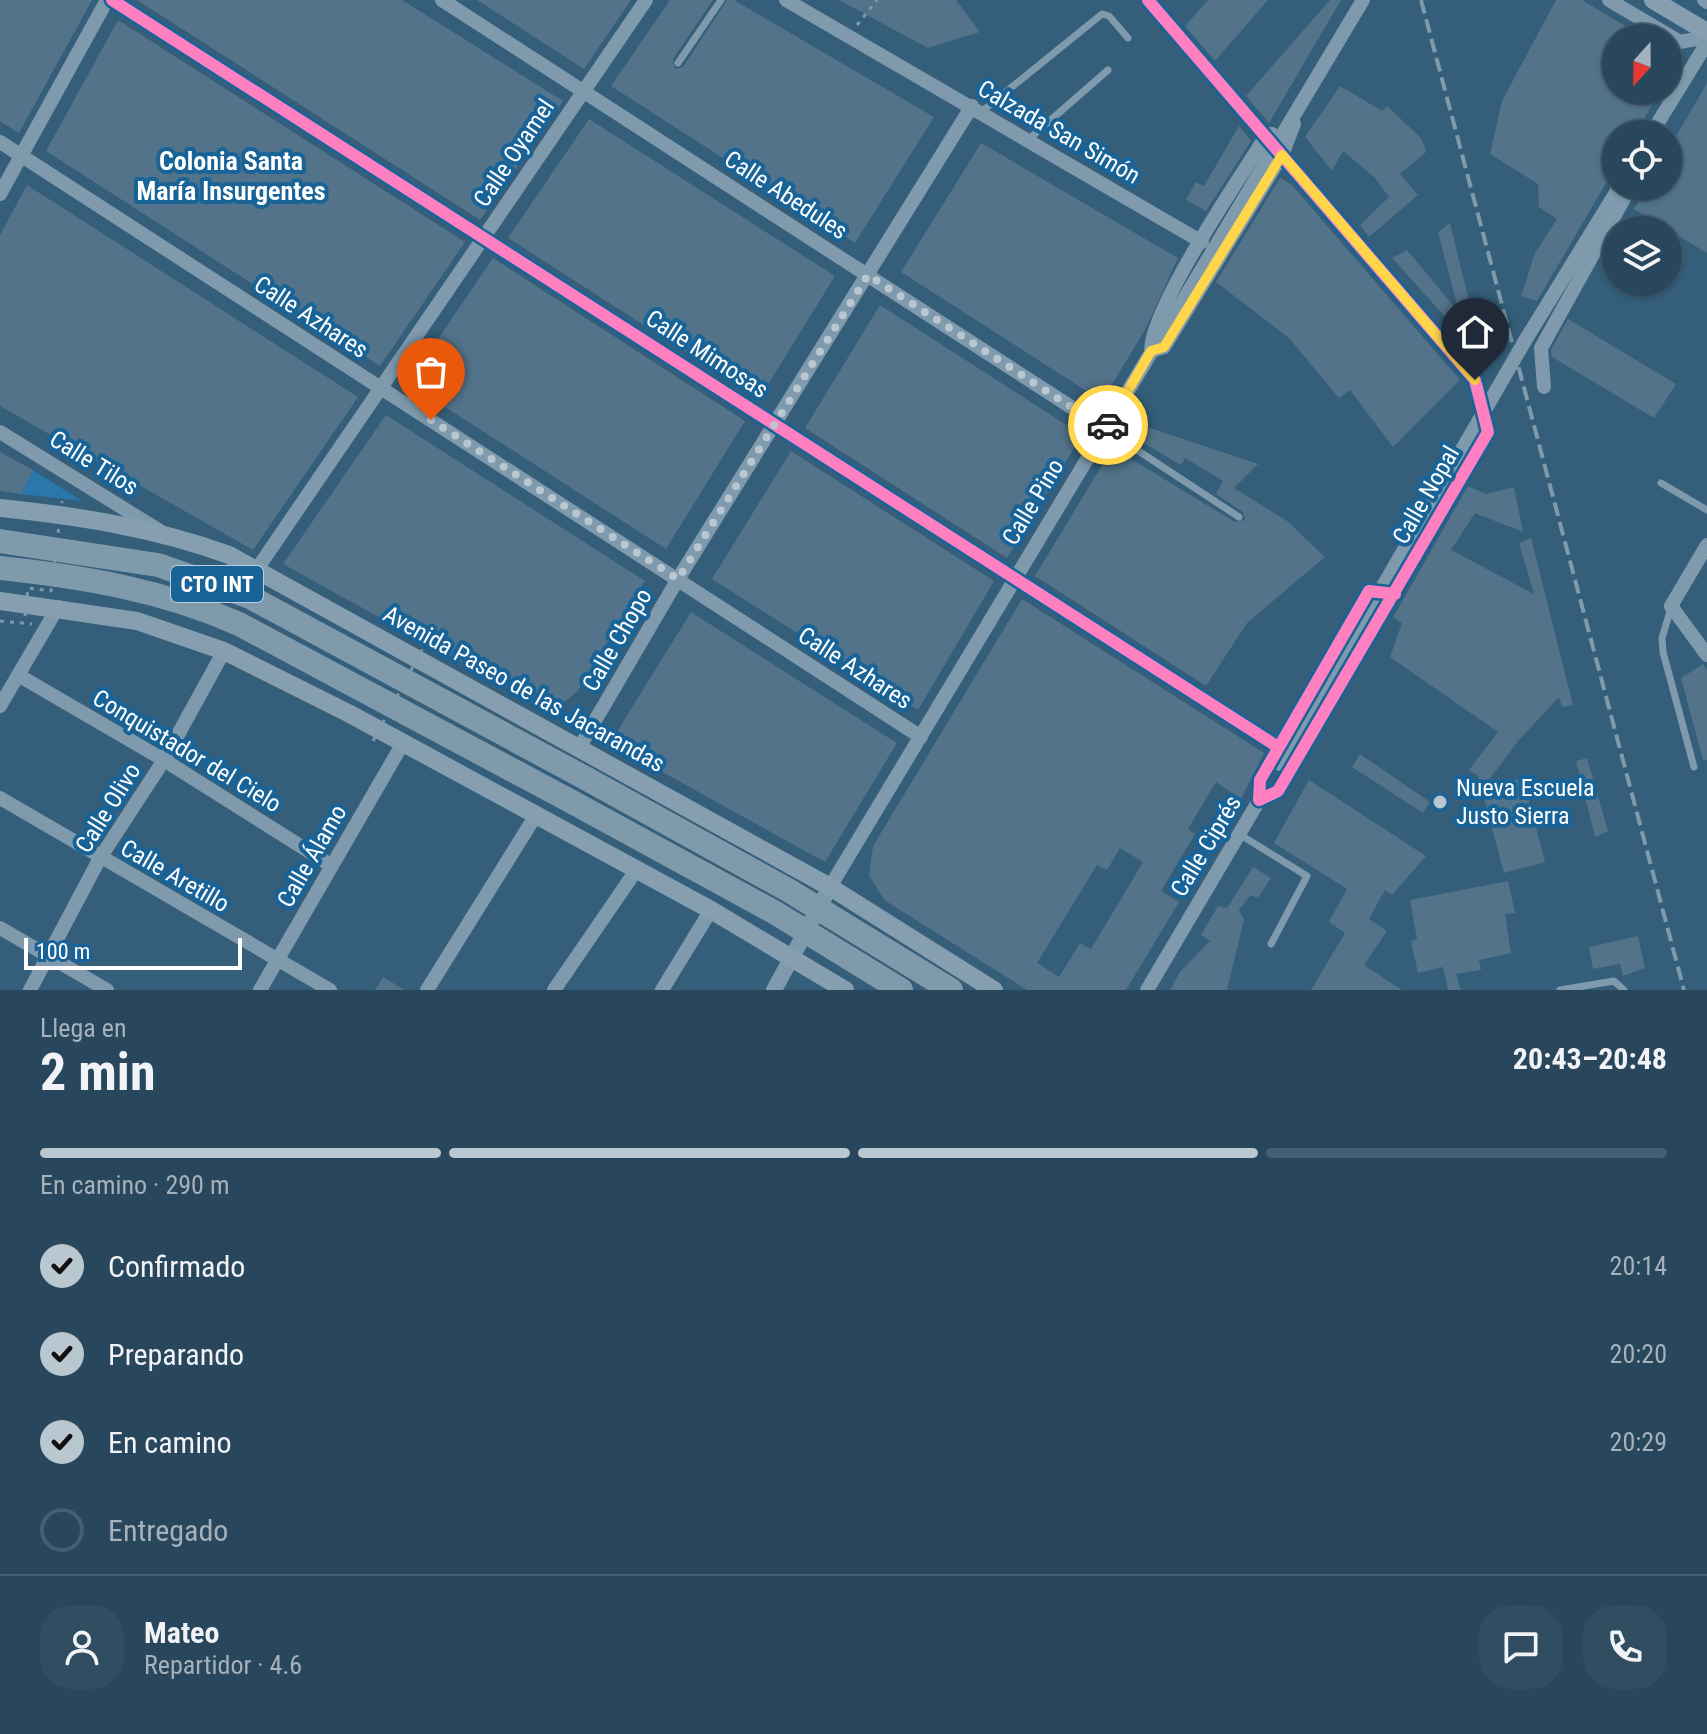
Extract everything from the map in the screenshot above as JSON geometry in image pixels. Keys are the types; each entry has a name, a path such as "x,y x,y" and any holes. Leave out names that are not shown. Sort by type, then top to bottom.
{"highway":[{"name":"CTO INT","path":"0,541 158,565 250,597 788,890 951,990"},
{"name":"CTO INT","path":"0,568 107,582 198,606 239,624 774,912 901,990"}],"main road":[{"path":"1653,0 1707,37"},
{"name":"Avenida Paseo de las Jacarandas","path":"0,508 164,533 257,569 830,887 994,990"},
{"name":"CTO INT","path":"0,601 58,607 137,621 224,651 637,869 845,990"},
{"path":"637,869 663,838 672,809 668,797"},
{"path":"880,990 893,960 923,946"}],"street":[{"path":"0,194 109,0"},
{"name":"Calle Mimosas","path":"109,0 1278,747"},
{"name":"Calle Abedules","path":"442,0 1105,429"},
{"name":"Calle Oyamel","path":"257,569 646,0"},
{"name":"Calzada San Simón","path":"786,0 1202,242"},
{"name":"Calle Nopal","path":"1148,0 1475,380 1488,432 1278,791 1259,800"},
{"name":"Calle Pino","path":"774,990 830,887 1363,0"},
{"path":"1292,128 1266,136 1165,304 1151,337 1151,351 1164,347 1282,155 1292,128 1370,0"},
{"path":"1609,0 1680,42 1707,37"},
{"path":"1659,120 1707,37"},
{"path":"1668,120 1707,49"},
{"name":"Calle Chopo","path":"579,748 774,423 977,109"},
{"name":"Calle Azhares","path":"0,142 921,737"},
{"name":"Calle Ciprés","path":"1147,990 1526,339 1611,200"},
{"path":"1544,387 1541,348 1623,200"},
{"name":"Calle Tilos","path":"0,432 164,533"},
{"path":"1707,545 1671,606 1707,655"},
{"path":"1259,800 1260,780 1369,591 1395,594"},
{"path":"0,706 58,607"},
{"name":"Calle Olivo","path":"30,990 100,858 164,760 224,651"},
{"name":"Conquistador del Cielo","path":"18,675 164,760 332,866"},
{"name":"Calle Álamo","path":"260,990 403,743"},
{"name":"Calle Aretillo","path":"0,798 330,990"},
{"path":"427,990 536,815"},
{"path":"554,990 637,869"},
{"path":"662,990 711,910"},
{"path":"0,928 107,990"}],"lane":[{"path":"678,63 721,0"},
{"path":"977,109 1102,14 1109,16 1128,38"},
{"path":"1029,139 1108,70"},
{"path":"1105,429 1239,517"},
{"path":"1661,483 1707,510"},
{"path":"1671,606 1662,638 1663,652 1694,767"},
{"path":"1239,834 1307,876 1271,944"},
{"path":"1560,990 1614,981 1624,990"}],"path":[{"path":"849,36 877,0"},
{"path":"25,616 28,588 51,591 62,501"},
{"path":"0,621 47,625"},
{"path":"373,741 423,648"}],"shaded area":[{"path":"33,470 82,501 21,494"}],"building":[{"path":"0,0 92,0 19,133 0,121"},
{"path":"137,0 402,0 563,101 480,220"},
{"path":"477,0 631,0 584,69"},
{"path":"670,0 713,0 673,59 675,69 683,67 727,0 734,0 934,117 855,243 611,86"},
{"path":"839,0 956,0 980,32 928,48"},
{"path":"1208,0 1268,0 1215,61 1185,26"},
{"path":"1330,0 1341,0 1269,123 1246,96"},
{"path":"1556,0 1582,0 1622,24 1602,24 1602,104 1653,104 1643,120 1602,120 1602,190 1537,301 1521,296 1535,253 1557,219 1539,207 1538,184 1490,154 1502,101"},
{"path":"118,20 465,242 380,366 46,151"},
{"path":"1707,83 1707,253 1682,238 1682,216 1646,216 1634,209 1639,200 1682,200 1682,126"},
{"path":"1340,86 1382,111 1387,106 1422,139 1426,152 1400,174 1418,195 1369,237 1360,225 1389,197 1375,178 1343,151 1332,171 1305,137"},
{"path":"589,119 835,276 759,399 508,238"},
{"path":"1239,126 1251,141 1206,211 1186,200 1196,182 1204,186"},
{"path":"981,143 1178,258 1145,330 1102,401 901,272"},
{"path":"1280,178 1292,185 1460,380 1393,447 1350,390 1339,398 1289,338 1216,282"},
{"path":"27,185 358,397 253,550 0,406 0,235"},
{"path":"1450,223 1468,297 1458,309 1438,232"},
{"path":"1407,250 1457,310 1448,320 1392,258"},
{"path":"493,258 745,421 666,549 408,383"},
{"path":"880,305 1082,435 1007,558 805,428"},
{"path":"1568,319 1676,384 1654,418 1552,357 1551,350"},
{"path":"386,415 645,581 577,692 563,703 548,706 534,703 283,564"},
{"path":"1129,421 1258,464 1234,488 1287,521 1325,557 1247,623 1206,686 1035,576 1110,452 1118,451 1235,522 1245,520 1243,512 1216,494 1223,481 1185,458 1181,465 1123,431"},
{"path":"791,451 994,581 918,710 712,579"},
{"path":"0,452 33,470 21,494 0,491"},
{"path":"1468,486 1486,494 1514,487 1523,532 1475,513 1451,550 1534,594 1519,543 1531,538 1573,705 1562,707 1559,697 1519,740 1482,789 1523,778 1545,862 1504,873 1478,776 1469,770 1498,732 1390,657 1402,623 1393,617"},
{"path":"1022,599 1264,753 1241,799 1216,782 1188,829 1195,834 1161,891 1179,902 1126,990 1027,990 884,900 869,875 873,846","holes":["1120,848 1143,862 1091,949 1080,943 1059,977 1037,963 1097,865 1107,870"]},
{"path":"691,612 897,743 825,862 610,743"},
{"path":"1703,664 1707,670 1707,760 1703,760 1681,678"},
{"path":"1360,754 1430,802 1423,813 1352,767"},
{"path":"1587,758 1608,831 1595,837 1576,761"},
{"path":"1309,780 1426,856 1392,895 1385,890 1369,919 1387,931 1364,965 1402,990 1311,990 1345,933 1329,922 1347,889 1274,843"},
{"path":"1253,867 1271,878 1258,898 1251,895 1239,910 1244,920 1227,990 1170,990 1180,972 1210,941 1201,935 1218,906 1227,908"},
{"path":"1508,881 1515,913 1505,914 1511,953 1479,960 1481,970 1456,974 1461,990 1448,990 1443,967 1418,973 1411,941 1417,939 1410,900"},
{"path":"1638,936 1645,968 1623,976 1620,964 1593,969 1589,947"},
{"path":"383,977 405,990 375,990"}],"railway":[{"path":"1421,0 1684,990"}],"cycle path":[{"path":"112,0 1278,747"},
{"path":"1148,0 1475,380 1488,432 1278,791 1259,800 1260,780 1369,591 1395,594"}],"way so far":[{"path":"431,420 678,579 868,275 1105,429 1108,425"}],"place":[{"name":"Nueva Escuela Justo Sierra","path":"1440,802"}],"district":[{"name":"Colonia Santa María Insurgentes","path":"231,176"}],"route":[{"path":"1108,425 1151,351 1164,347 1282,155 1475,380"}]}
